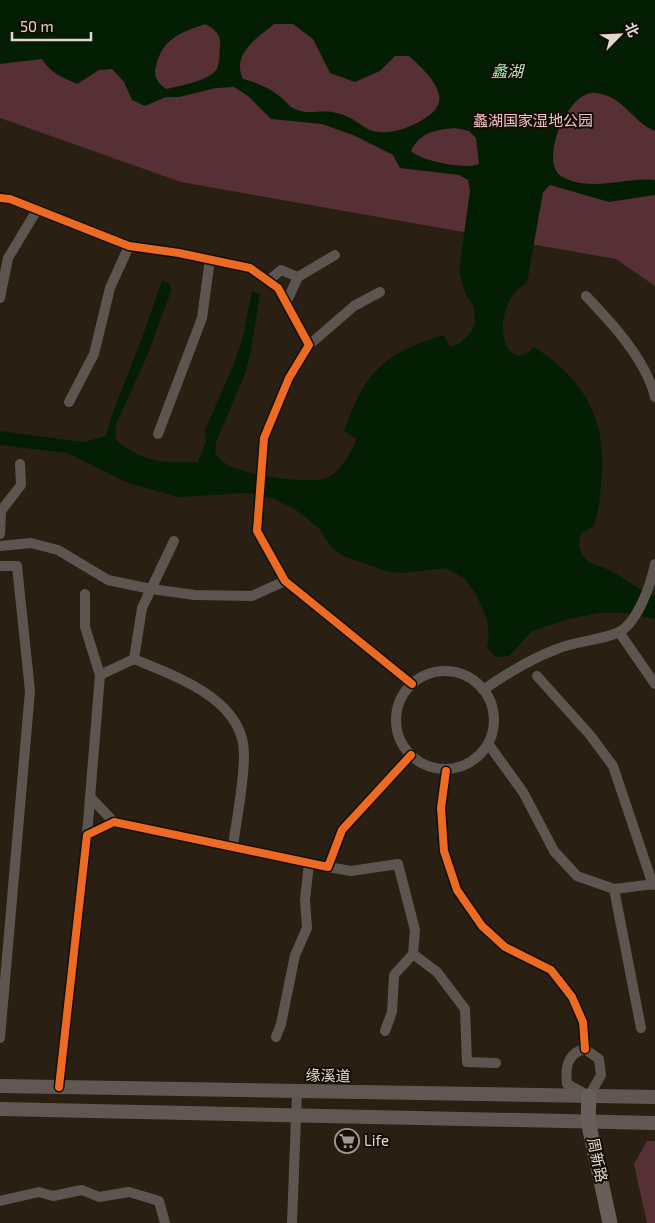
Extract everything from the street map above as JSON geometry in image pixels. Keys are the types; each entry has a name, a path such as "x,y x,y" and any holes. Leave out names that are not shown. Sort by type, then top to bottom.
{"main road":[{"name":"缘溪道","path":"0,1086 655,1098"},
{"name":"周新路","path":"592,1097 591,1121 610,1223"},
{"path":"0,1110 295,1114 655,1123"},
{"name":"周新路","path":"591,1121 617,1223"}],"street":[{"path":"0,198 37,210 129,246 210,259 250,268 278,288 309,346"},
{"path":"0,298 8,258 37,210"},
{"path":"69,402 94,354 110,288 129,246"},
{"path":"286,303 298,277 335,255"},
{"path":"158,434 202,318 210,259"},
{"path":"268,281 281,270 298,277"},
{"path":"380,292 354,306 309,346 289,378 264,438 257,531 285,581 412,684"},
{"path":"586,296 616,327 652,383 655,398"},
{"path":"0,534 1,512 21,485 20,464"},
{"path":"134,659 142,608 174,541"},
{"path":"0,546 31,543 58,550 108,580 150,590 195,595 252,596 285,581"},
{"path":"483,690 509,672 558,648 619,632 632,620 651,585 655,564"},
{"path":"0,566 17,566 30,691 0,1038"},
{"path":"59,1087 90,797 100,675 85,627 85,594"},
{"path":"619,632 655,684"},
{"path":"100,675 134,659 181,679 222,705 240,730 244,753 233,846"},
{"path":"432,672 455,672 476,681 483,690 490,700 495,722 489,745 473,762 446,771 429,767 411,755 400,738 396,719 400,700 412,684 432,672"},
{"path":"489,745 523,792 554,850 577,876 614,890 654,884 613,766 590,735 537,676"},
{"path":"328,867 342,830 411,755"},
{"path":"446,771 440,808 444,852 457,890 482,926 505,947 551,970 572,997 583,1022 585,1049"},
{"path":"90,797 114,822 351,871 398,864 414,930 413,954 394,975 392,1012 385,1031"},
{"path":"86,835 114,822"},
{"path":"276,1037 281,1024 295,955 307,928 304,900 309,863"},
{"path":"614,890 641,1028"},
{"path":"413,954 437,972 465,1009 467,1062 496,1063"},
{"path":"585,1049 599,1059 601,1075 592,1097 567,1084 565,1069 569,1060 579,1051 585,1049"},
{"path":"292,1223 297,1092"},
{"path":"0,1201 39,1192 53,1196 82,1190 99,1197 129,1192 159,1201 165,1223"}],"green space":[{"name":"蠡湖国家湿地公园","path":"0,0 655,0 655,286 616,259 181,182 0,118"},
{"path":"647,1141 655,1141 655,1223 647,1223 634,1164"}],"water":[{"name":"蠡湖","path":"0,0 655,0 655,131 640,122 614,99 596,93 585,95 575,102 566,114 559,128 553,157 555,169 561,176 572,181 595,184 655,180 655,195 609,202 550,185 543,192 527,283 515,293 507,306 503,321 503,335 507,347 514,354 523,355 534,347 552,360 567,373 589,404 601,440 601,482 599,505 595,521 593,527 581,533 580,550 588,562 607,569 655,596 655,619 626,613 599,613 569,619 532,631 509,656 496,657 487,647 489,636 487,619 477,596 465,579 446,568 403,573 389,572 343,556 330,546 319,528 296,510 273,498 247,493 178,497 128,483 67,453 0,445 0,431 84,442 106,436 113,411 162,280 170,284 171,291 148,354 116,424 116,440 136,453 165,462 198,462 206,441 205,430 233,366 243,337 252,291 260,294 251,351 245,374 216,442 215,453 223,462 232,467 280,478 319,480 332,475 345,461 357,439 344,431 360,393 379,368 405,350 444,335 450,347 460,343 469,335 475,324 474,309 471,301 466,296 459,271 470,191 468,180 459,175 400,168 393,155 353,135 322,124 271,119 248,96 234,87 216,88 179,97 166,97 145,106 132,100 124,82 112,69 99,70 77,84 61,77 45,64 42,59 0,64","holes":["205,24 215,30 220,39 218,66 215,71 204,79 166,89 159,82 155,73 163,49 180,34","274,24 293,24 313,39 330,73 355,82 380,71 395,56 409,56 435,84 439,95 437,108 433,113 413,125 387,132 370,130 349,117 337,113 304,112 295,109 269,89 243,79 240,62 243,54 254,41","455,128 469,131 476,138 479,164 473,166 444,164 416,155 411,151 419,140 435,131"]}],"cycle path":[{"path":"0,198 10,199 129,246 179,253 250,268 278,288 309,345 289,378 264,438 257,531 285,581 412,684"},
{"path":"59,1087 87,835 114,822 328,867 342,830 411,755"},
{"path":"446,771 441,808 444,851 457,890 482,926 505,947 551,970 572,997 583,1022 585,1049"}],"place":[{"name":"Life","path":"347,1141"}]}
